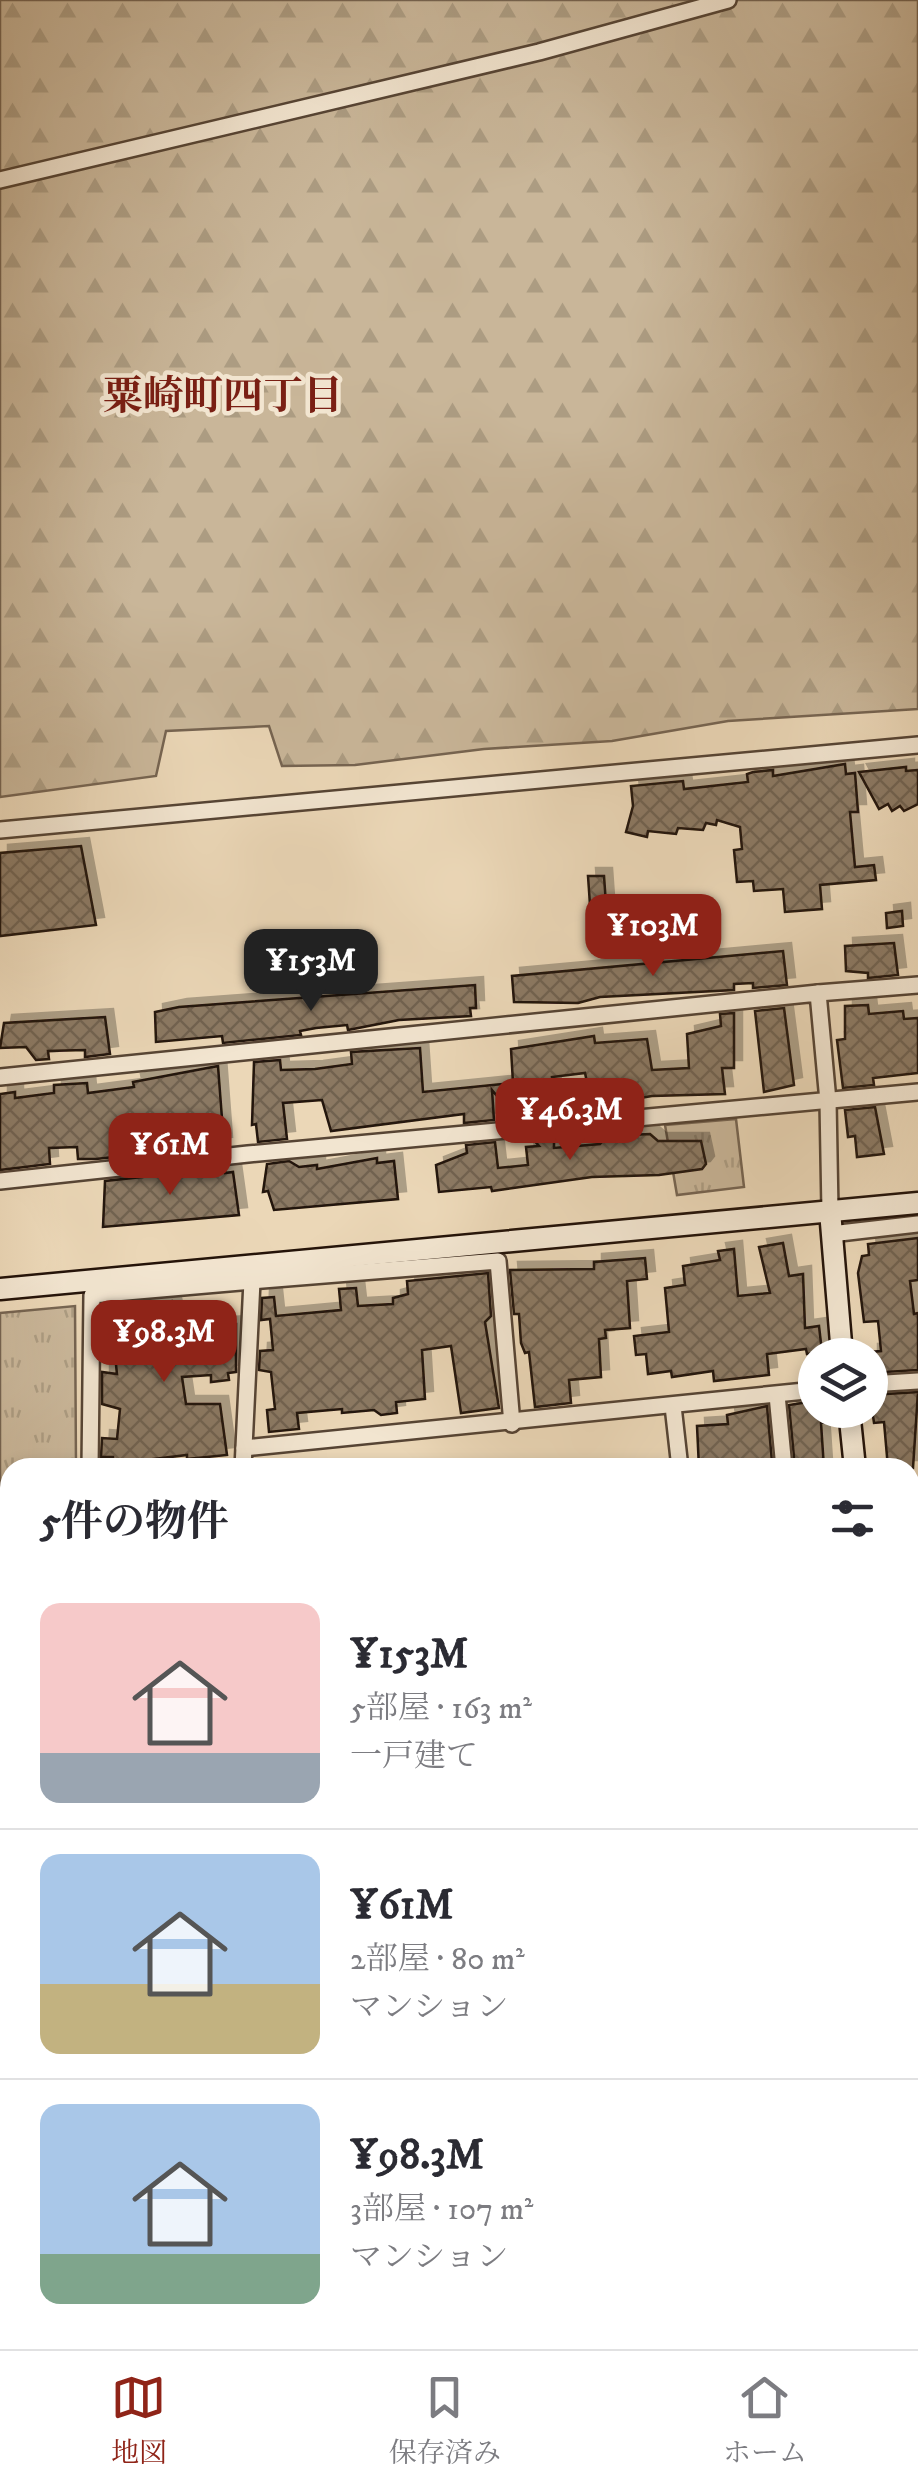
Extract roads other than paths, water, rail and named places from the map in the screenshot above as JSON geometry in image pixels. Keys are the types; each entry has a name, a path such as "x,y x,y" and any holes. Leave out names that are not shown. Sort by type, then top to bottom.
{"street":[{"path":"0,180 539,52 728,0"},
{"path":"0,830 918,745"},
{"path":"0,1076 918,985"},
{"path":"818,993 840,1338"},
{"path":"0,1181 918,1092"},
{"path":"0,1288 918,1203"},
{"path":"831,1234 918,1224"},
{"path":"90,1458 92,1295 498,1261 512,1424"},
{"path":"244,1458 252,1281"},
{"path":"888,1383 918,1381"},
{"path":"244,1448 798,1392"},
{"path":"777,1395 783,1458"},
{"path":"672,1406 679,1458"},
{"path":"851,1428 854,1458"}],"district":[{"name":"粟崎町四丁目","path":"223,398"}]}
